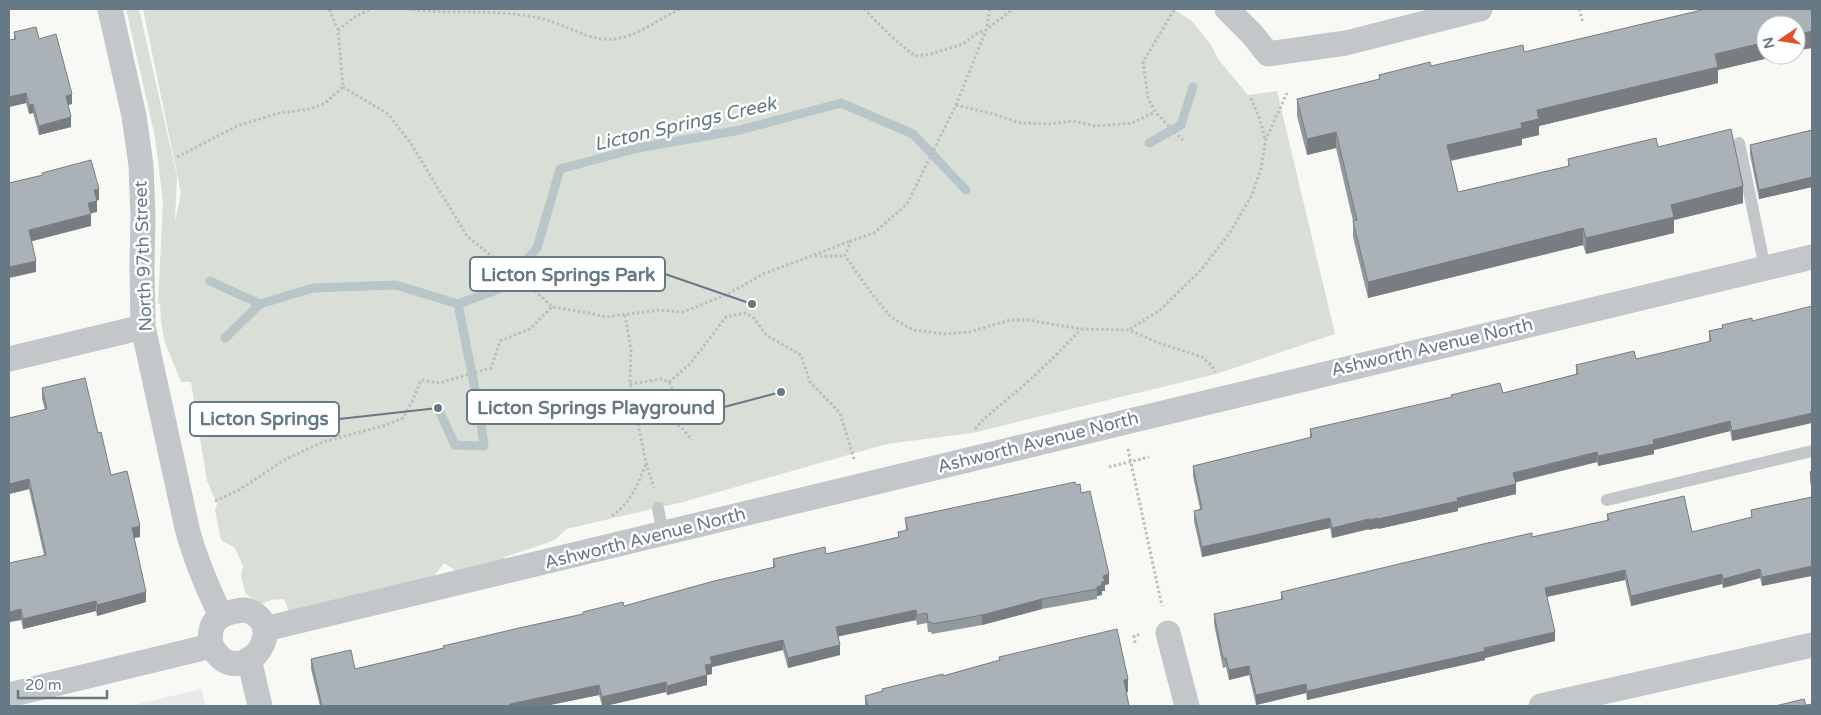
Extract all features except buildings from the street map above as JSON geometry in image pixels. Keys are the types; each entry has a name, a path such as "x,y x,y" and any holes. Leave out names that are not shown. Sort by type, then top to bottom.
{"street":[{"name":"North 97th Street","path":"110,9 134,116 141,165 143,327 152,376 195,558 209,594 221,616"},
{"path":"1227,9 1251,33 1268,54 1346,43 1480,9"},
{"name":"Ashworth Avenue North","path":"265,629 1812,257"},
{"path":"9,359 143,327"},
{"path":"244,610 253,612 265,629 264,644 259,652 249,659 233,663 225,661 211,646 210,629 221,616 244,610"},
{"path":"1168,633 1188,706"},
{"path":"1541,706 1812,645"},
{"path":"9,695 211,646"},
{"path":"249,659 260,706"}],"lane":[{"path":"1739,144 1766,268"},
{"path":"1606,500 1812,452"},
{"path":"658,508 663,534"}],"path":[{"path":"329,9 338,30 342,87"},
{"path":"338,30 356,16 371,9"},
{"path":"408,9 518,14 555,23 584,36 614,39 633,34 680,9"},
{"path":"864,9 895,40 915,56 931,54 962,44 976,34 986,30 1013,9"},
{"path":"342,87 388,114 410,142 467,236 542,296 552,307 606,317 659,310 683,312 728,294 763,274 874,233 907,204 956,105 986,30 990,9"},
{"path":"1579,9 1583,23"},
{"path":"1174,10 1143,62 1148,98 1155,112 1182,140"},
{"path":"177,157 237,126 279,113 310,108 325,103 342,87"},
{"path":"1130,330 1160,310 1201,270 1229,234 1252,195 1261,168 1266,139 1287,93"},
{"path":"1252,98 1266,139"},
{"path":"956,105 1021,123 1050,124 1073,122 1095,126 1132,123 1155,112"},
{"path":"845,256 851,241"},
{"path":"811,256 845,256"},
{"path":"845,256 891,317 913,330 944,334 969,332 1010,320 1028,320 1081,329 1130,330 1159,343 1202,357 1212,366 1216,374"},
{"path":"215,501 239,490 284,460 323,442 386,425 403,418 421,380 439,383 491,368 500,342 530,330 552,307"},
{"path":"669,382 690,364 726,317 745,313 754,318 766,334 801,354 810,382 840,413 855,460"},
{"path":"625,315 631,350 630,384 646,463 654,490 661,493"},
{"path":"972,433 988,414 1009,398 1058,354 1081,329"},
{"path":"630,384 661,379 669,382 678,398 676,410 664,419 639,425"},
{"path":"664,419 681,427 692,440"},
{"path":"1110,467 1149,457"},
{"path":"1130,462 1163,607"},
{"path":"606,520 623,508 633,494 646,463"}],"shaded area":[{"path":"126,9 139,9 177,176 175,222 181,193 143,9 1173,9 1192,21 1211,45 1218,59 1248,95 1277,91 1335,334 1216,374 972,433 887,444 683,502 566,529 555,540 505,557 498,564 462,575 444,563 428,584 338,598 314,615 291,616 284,599 271,600 257,606 245,592 241,576 243,566 235,548 221,540 215,510 217,504 207,481 191,382 181,382 164,340 160,304 158,304 163,201 155,137"},
{"path":"201,689 206,706 130,706"}],"waterway":[{"name":"Licton Springs Creek","path":"1149,143 1181,125 1193,87"},
{"name":"Licton Springs Creek","path":"438,408 455,445 484,446 480,414 458,304 502,288 537,248 560,169 638,148 740,130 841,103 913,134 966,190"},
{"name":"Licton Springs Creek","path":"210,281 260,304"},
{"name":"Licton Springs Creek","path":"225,338 260,304 313,288 396,285 458,304"}],"place":[{"name":"Licton Springs Park","path":"752,304"},
{"name":"Licton Springs Playground","path":"781,392"},
{"name":"Licton Springs","path":"438,408"}]}
